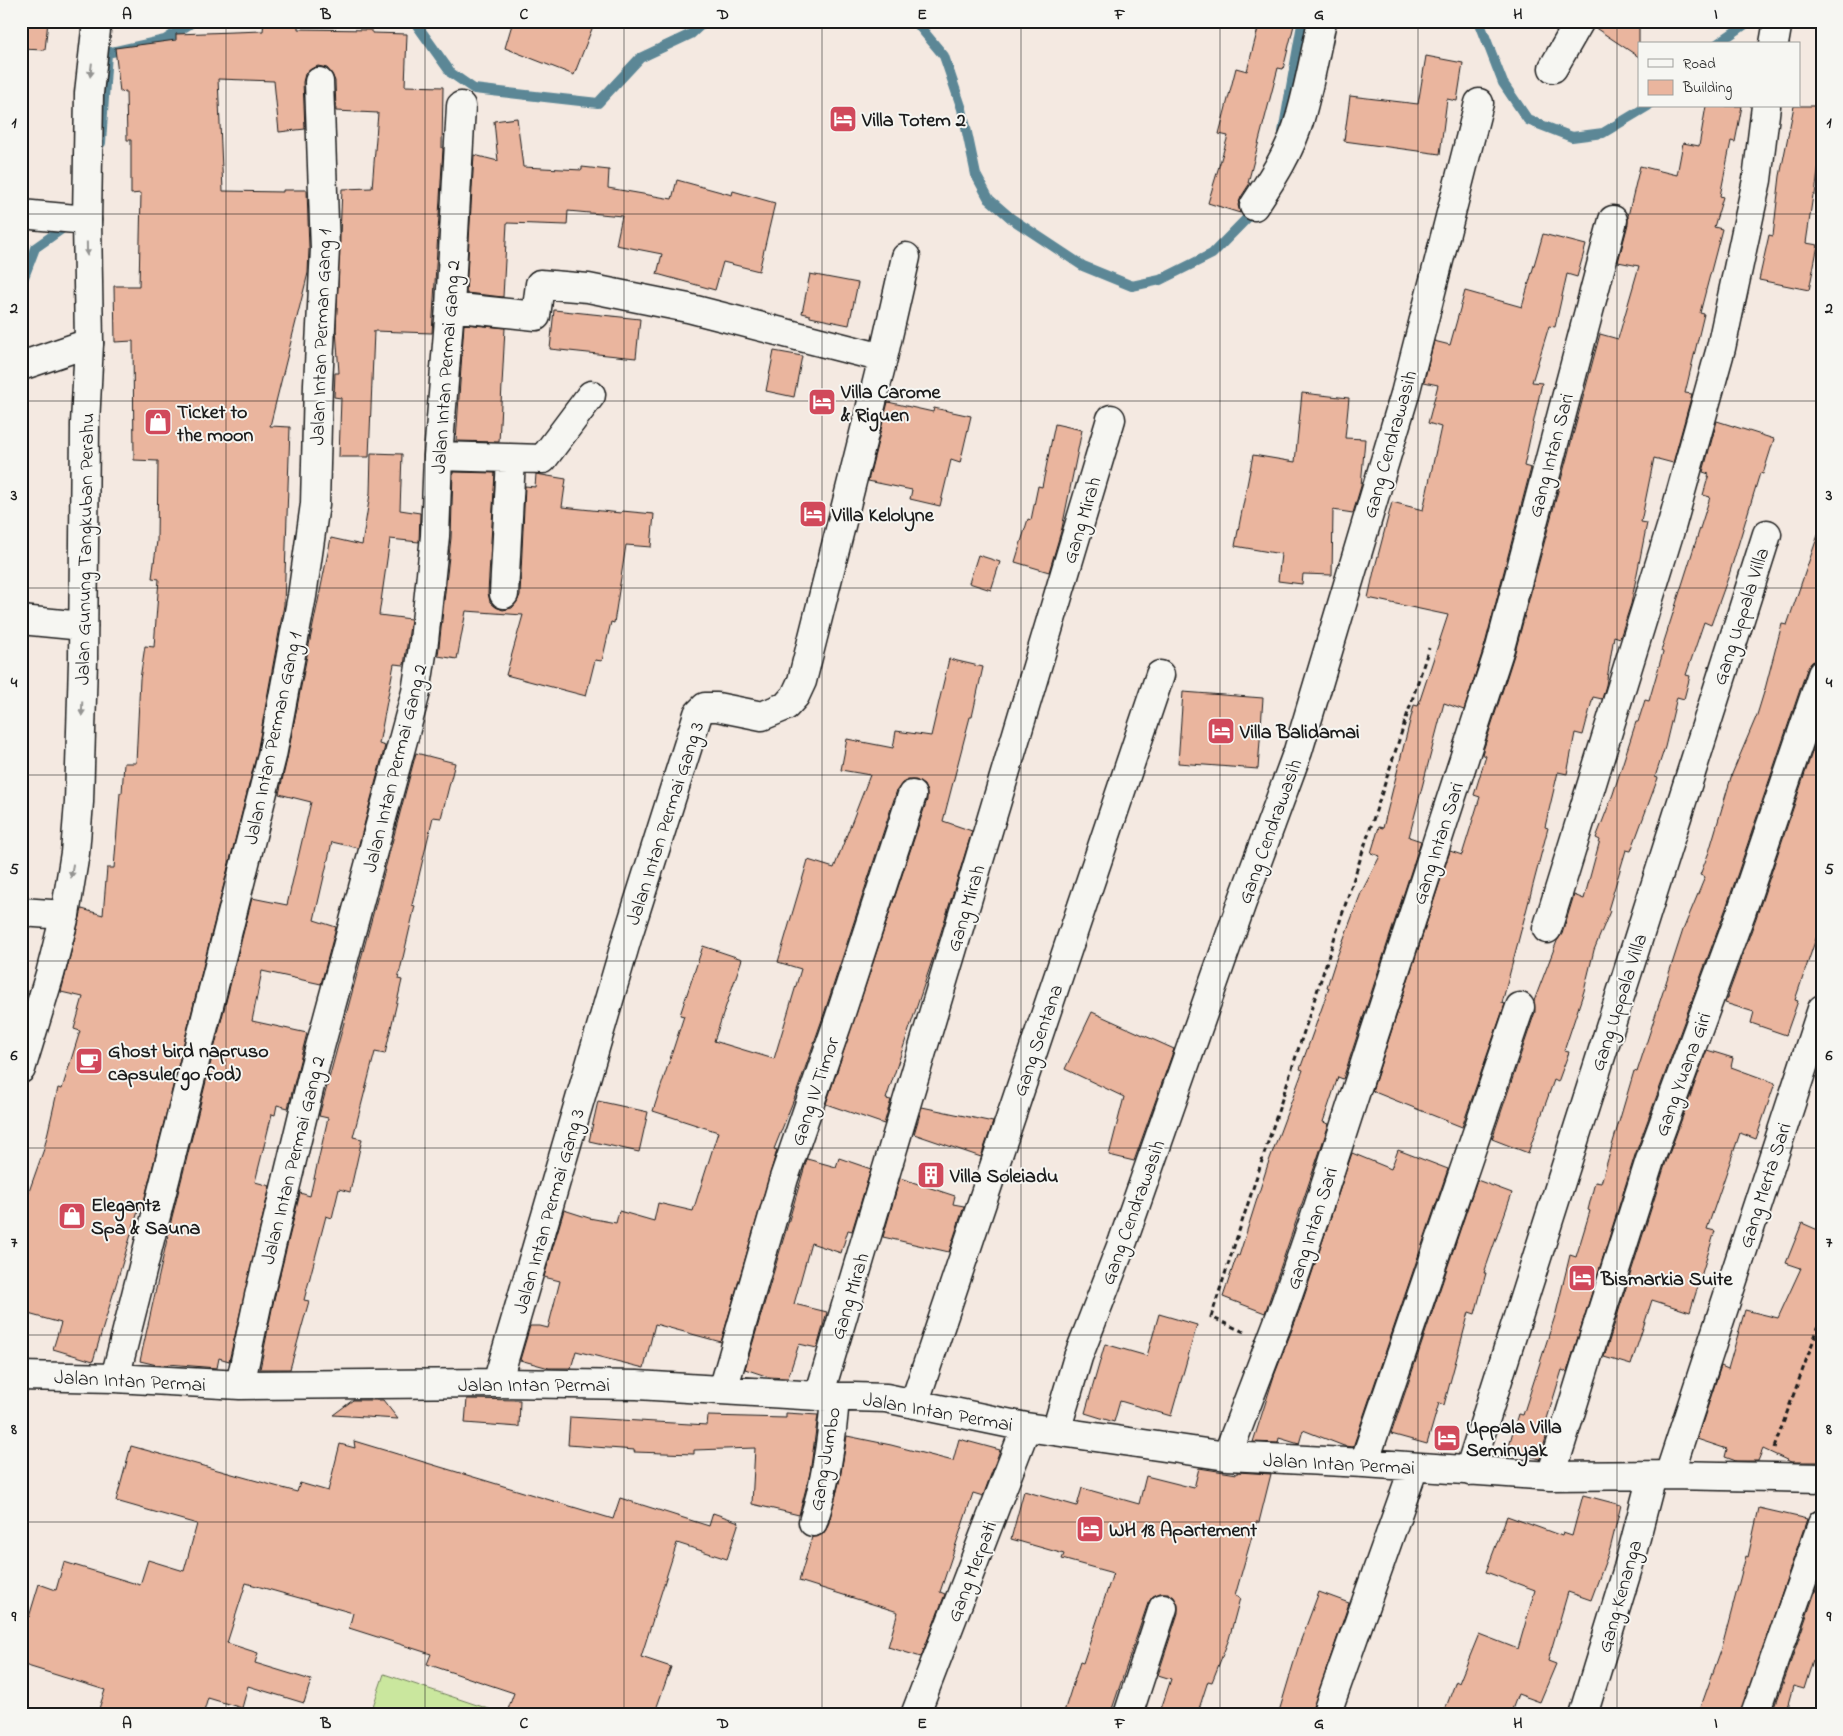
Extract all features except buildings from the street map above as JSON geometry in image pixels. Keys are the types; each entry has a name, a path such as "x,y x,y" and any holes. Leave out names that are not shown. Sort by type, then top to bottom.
{"street":[{"name":"Jalan Gunung Tangkuban Perahu","path":"21,1069 50,974 65,915 79,802 85,424 89,343 87,220 89,93 97,21"},
{"path":"1254,206 1274,175 1300,120 1322,21"},
{"path":"1553,68 1580,21"},
{"path":"1774,42 1778,21"},
{"name":"Jalan Intan Perman Gang 1","path":"115,1378 272,756 302,596 315,504 318,384 325,249 321,104 318,82"},
{"name":"Gang Cendrawasih","path":"1056,1431 1078,1358 1123,1241 1241,905 1298,751 1405,394 1479,104"},
{"name":"Jalan Intan Permai Gang 2","path":"240,1385 259,1296 314,1069 416,692 431,584 438,456 450,307 461,106"},
{"path":"1547,929 1672,524 1721,348 1757,180 1766,108"},
{"path":"21,214 87,220"},
{"name":"Gang Intan Sari","path":"1227,1456 1285,1304 1315,1217 1500,648 1613,220"},
{"name":"Jalan Intan Permai Gang 3","path":"497,1383 625,944 698,714 705,707 717,707 762,716 786,706 796,696 802,680 883,358 906,258"},
{"path":"450,307 536,316 540,284 588,288 688,308 883,358"},
{"path":"21,366 89,343"},
{"path":"438,456 543,459 591,395"},
{"name":"Gang Mirah","path":"827,1396 1111,419"},
{"path":"504,594 511,459"},
{"name":"Gang Uppala Villa","path":"1469,1470 1766,534"},
{"path":"21,620 83,626"},
{"name":"Gang Yuana Giri","path":"1551,1476 1650,1160 1741,913 1822,674"},
{"name":"Gang Sentana","path":"914,1404 1160,676"},
{"name":"Gang IV Timor","path":"723,1390 784,1178 838,1022 912,795"},
{"path":"21,912 65,915"},
{"path":"1364,1463 1520,1007"},
{"name":"Gang Merta Sari","path":"1660,1476 1822,1009"},
{"name":"Jalan Intan Permai","path":"21,1376 115,1378 240,1385 638,1384 886,1398 1026,1426 1227,1456 1551,1476 1822,1478"},
{"name":"Gang Jumbo","path":"813,1522 822,1493 832,1441 827,1396"},
{"name":"Gang Merpati","path":"915,1715 1026,1426"},
{"path":"1326,1715 1414,1467"},
{"name":"Gang Kenanga","path":"1583,1715 1628,1568 1660,1476"},
{"path":"1755,1715 1822,1524"},
{"path":"1128,1715 1163,1608"}],"path":[{"path":"1270,1344 1211,1317 1429,648"},
{"path":"1764,1477 1822,1318"}],"green space":[{"path":"384,1674 495,1711 494,1715 370,1715"}],"waterway":[{"path":"101,143 107,53 165,40 194,21"},
{"path":"414,21 451,73 474,89 598,103 640,58 691,34 705,21"},
{"path":"915,21 944,56 962,109 976,175 989,199 1012,219 1083,266 1132,286 1160,280 1212,254 1256,209"},
{"path":"1283,132 1302,24 1306,21"},
{"path":"1479,21 1503,83 1528,120 1572,137 1603,133 1645,108"},
{"path":"1720,42 1750,21"},
{"path":"21,285 35,248 69,224"}],"place":[{"name":"Villa Totem 2","path":"843,119"},
{"name":"Villa Carome & Riguen","path":"822,402"},
{"name":"Ticket to the moon","path":"158,422"},
{"name":"Villa Kelolyne","path":"813,514"},
{"name":"Villa Balidamai","path":"1221,731"},
{"name":"Ghost bird napruso capsule(go fod)","path":"89,1061"},
{"name":"Villa Soleiadu","path":"931,1175"},
{"name":"Elegantz Spa & Sauna","path":"72,1216"},
{"name":"Bismarkia Suite","path":"1582,1278"},
{"name":"Uppala Villa Seminyak","path":"1447,1438"},
{"name":"WH 18 Apartement","path":"1090,1529"}]}
